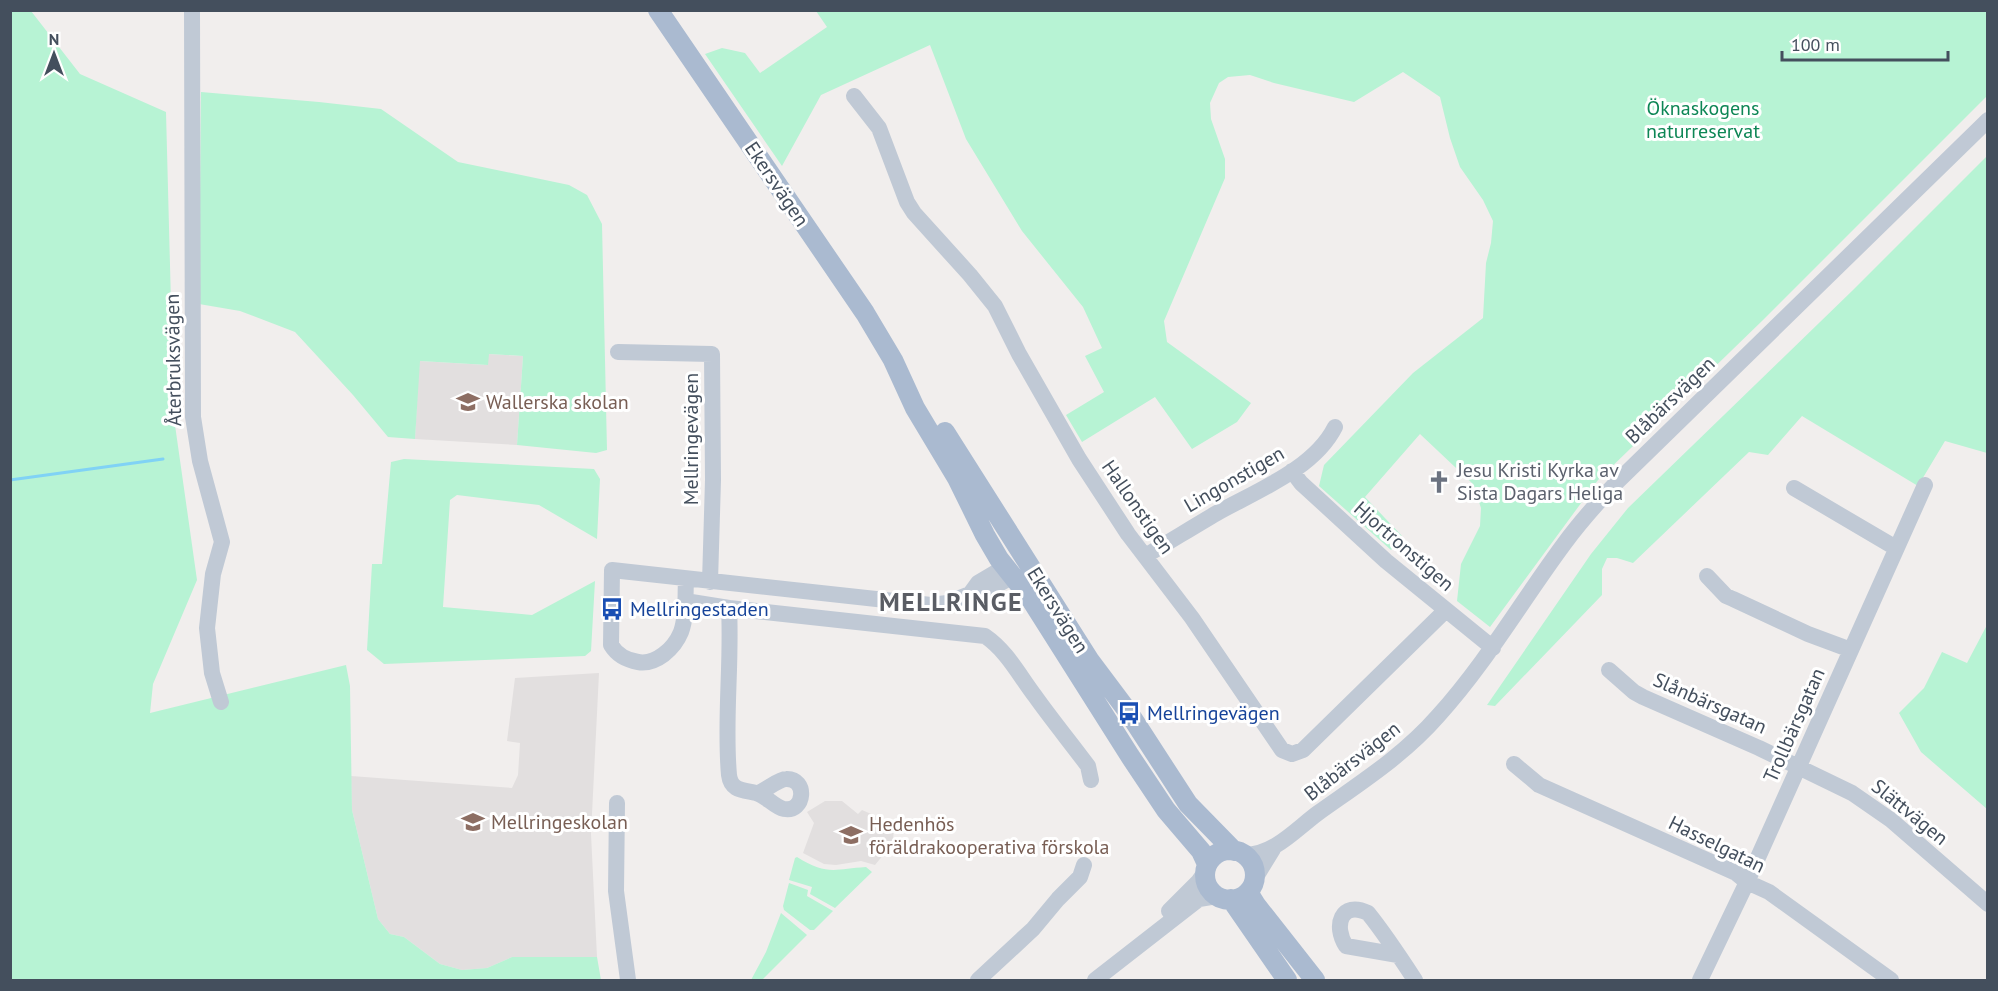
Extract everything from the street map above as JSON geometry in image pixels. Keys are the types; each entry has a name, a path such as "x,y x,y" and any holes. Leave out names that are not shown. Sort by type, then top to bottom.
{"main road":[{"name":"Ekersvägen","path":"658,10 865,313 893,360 915,408 957,478 985,535 1048,625 1166,810 1201,851 1206,868"},
{"name":"Ekersvägen","path":"893,360 927,404 1090,661 1122,703 1188,804 1240,853"},
{"path":"1009,571 1027,560"},
{"path":"1238,892 1253,866 1240,853 1222,851 1215,854 1206,868 1208,888 1238,892 1256,905 1315,981"},
{"path":"1238,892 1287,981"}],"street":[{"name":"Återbruksvägen","path":"192,10 193,417 200,461 222,542 213,574 207,628 212,673 221,702"},
{"name":"Hallonstigen","path":"854,96 879,128 907,202 914,213 995,306 1019,354 1079,459 1128,534 1192,618 1282,750 1292,754 1303,750 1446,610"},
{"name":"Blåbärsvägen","path":"1238,892 1273,849 1318,813 1381,770 1412,742 1459,692 1493,648 1563,545 1610,489 1988,120"},
{"name":"Mellringevägen","path":"618,352 712,354 713,480 710,582"},
{"name":"Lingonstigen","path":"1145,556 1292,471 1320,449 1335,427"},
{"name":"Hjortronstigen","path":"1292,471 1301,483 1375,551 1493,648"},
{"name":"Trollbärsgatan","path":"1700,981 1747,882 1925,485"},
{"path":"1794,488 1896,548"},
{"path":"686,580 681,632 660,658 645,663 630,660 616,653 611,645 612,570 686,580 931,605 947,603 970,594 983,593 1009,571"},
{"path":"1707,576 1726,596 1808,634 1851,650"},
{"path":"685,601 729,608 985,636 994,642 1010,660 1088,766 1091,780"},
{"path":"729,608 731,634 728,754 730,781 735,788 744,792 758,793"},
{"name":"Slånbärsgatan","path":"1609,670 1643,697 1799,766"},
{"name":"Hasselgatan","path":"1514,764 1539,785 1736,873 1747,882 1768,892 1891,981"},
{"name":"Slättvägen","path":"1799,766 1852,793 1891,820 1988,904"},
{"path":"617,803 616,891 627,981"},
{"name":"Blåbärsvägen","path":"1240,853 1255,855 1273,849"},
{"path":"978,981 1033,929 1080,877 1084,865"},
{"path":"1166,921 1198,882 1206,868"},
{"path":"1095,981 1166,921 1199,899 1238,892"},
{"path":"1398,955 1415,981"}],"shaded area":[{"name":"Wallerska skolan","path":"488,354 523,356 517,445 415,439 419,361 487,365"},
{"name":"Mellringeskolan","path":"599,673 591,834 597,957 512,957 487,968 462,970 440,964 404,937 390,934 378,919 352,810 351,776 512,788 518,775 520,743 507,741 515,678"},
{"name":"Hedenhös föräldrakooperativa förskola","path":"825,801 842,801 858,814 862,810 894,824 893,843 875,865 861,861 836,865 824,864 803,853 814,823 807,812"}],"green space":[{"path":"10,11 31,11 80,74 166,112 174,418 197,580 153,684 150,713 346,665 350,686 352,810 378,919 390,934 404,937 440,964 462,970 487,968 512,957 597,957 601,980 11,980"},
{"name":"Öknaskogens naturreservat","path":"816,11 1987,11 1987,96 1763,320 1598,480 1490,627 1457,601 1461,564 1480,526 1481,508 1473,484 1420,434 1365,497 1402,536 1391,550 1319,486 1324,465 1413,373 1483,318 1486,263 1493,221 1483,200 1460,167 1440,97 1403,72 1354,102 1250,75 1228,77 1219,83 1210,103 1211,119 1225,159 1225,178 1164,321 1167,342 1251,403 1237,422 1192,449 1155,397 1082,442 1066,415 1104,392 1085,356 1102,348 1083,307 1022,231 966,139 930,45 821,95 782,166 705,54 722,48 745,53 760,73 827,27"},
{"path":"201,92 381,109 458,162 569,185 587,195 602,224 607,450 596,453 517,445 523,356 489,354 488,365 420,361 415,439 388,437 295,332 240,311 199,304"},
{"path":"1987,156 1987,453 1945,441 1918,486 1802,416 1768,455 1749,452 1633,563 1617,558 1607,558 1602,569 1602,595 1495,706 1487,705 1591,554 1628,508 1853,290"},
{"path":"404,459 594,469 600,479 597,539 539,505 457,495 450,500 443,607 532,615 595,581 591,651 585,656 384,664 367,650 372,564 382,564 391,462"},
{"path":"1987,625 1987,809 1921,752 1899,713 1924,688 1942,652 1967,663"},
{"path":"797,857 824,869 866,867 872,872 835,908 810,894 812,887 789,880"},
{"path":"789,883 808,890 807,896 833,911 814,930 810,930 784,910"},
{"path":"781,913 807,935 762,980 751,980 766,952"}],"waterway":[{"path":"10,480 163,459"}],"place":[{"name":"Wallerska skolan","path":"468,402"},
{"name":"Jesu Kristi Kyrka av Sista Dagars Heliga","path":"1439,482"},
{"name":"Mellringestaden","path":"612,609"},
{"name":"Mellringevägen","path":"1129,713"},
{"name":"Mellringeskolan","path":"473,822"},
{"name":"Hedenhös föräldrakooperativa förskola","path":"851,835"}],"district":[{"name":"MELLRINGE","path":"951,601"}]}
